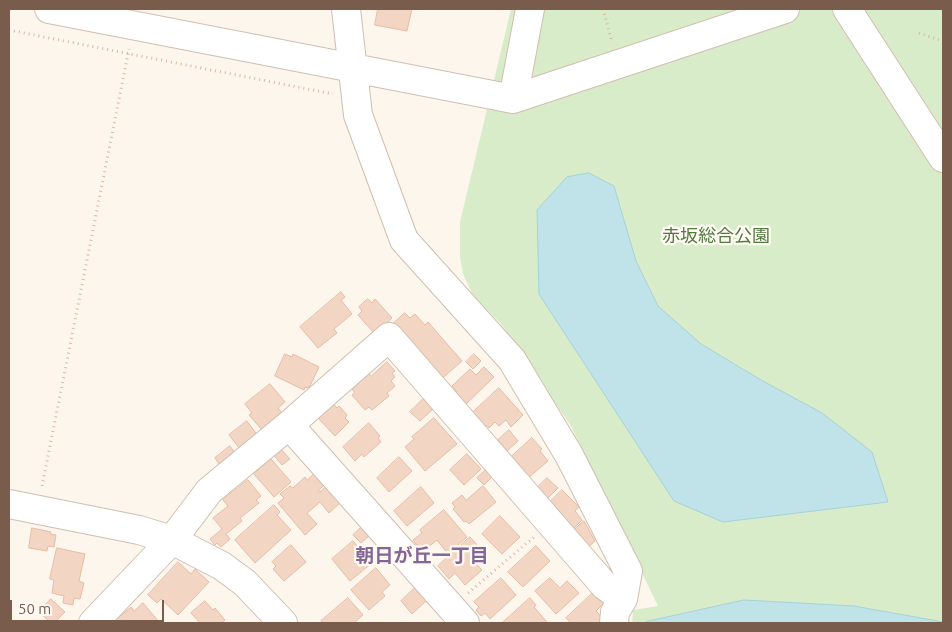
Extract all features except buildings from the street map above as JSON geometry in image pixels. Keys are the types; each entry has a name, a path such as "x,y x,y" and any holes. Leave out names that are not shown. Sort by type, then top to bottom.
{"street":[{"path":"49,9 513,99 785,9"},
{"path":"346,9 358,115 404,240 512,360 569,455 628,571 619,611"},
{"path":"513,99 530,9"},
{"path":"848,9 943,158"},
{"path":"93,623 172,540 209,491 289,425 390,337 605,586 619,611"},
{"path":"289,425 458,616"},
{"path":"9,504 139,530 172,540 222,566 245,583 283,623"}],"path":[{"path":"603,9 618,64"},
{"path":"37,510 134,25"},
{"path":"9,30 338,95"},
{"path":"919,32 943,42"},
{"path":"458,616 551,523"}],"green space":[{"name":"赤坂総合公園","path":"511,9 943,9 943,623 632,623 633,610 658,606 571,426 501,324 473,295 463,274 460,256 460,222"}],"water":[{"path":"589,173 614,186 636,261 658,306 701,344 761,380 822,413 872,452 888,502 723,522 674,501 539,294 537,210 567,177"},
{"path":"744,600 854,606 943,623 646,623"}],"district":[{"name":"朝日が丘一丁目","path":"422,556"}]}
